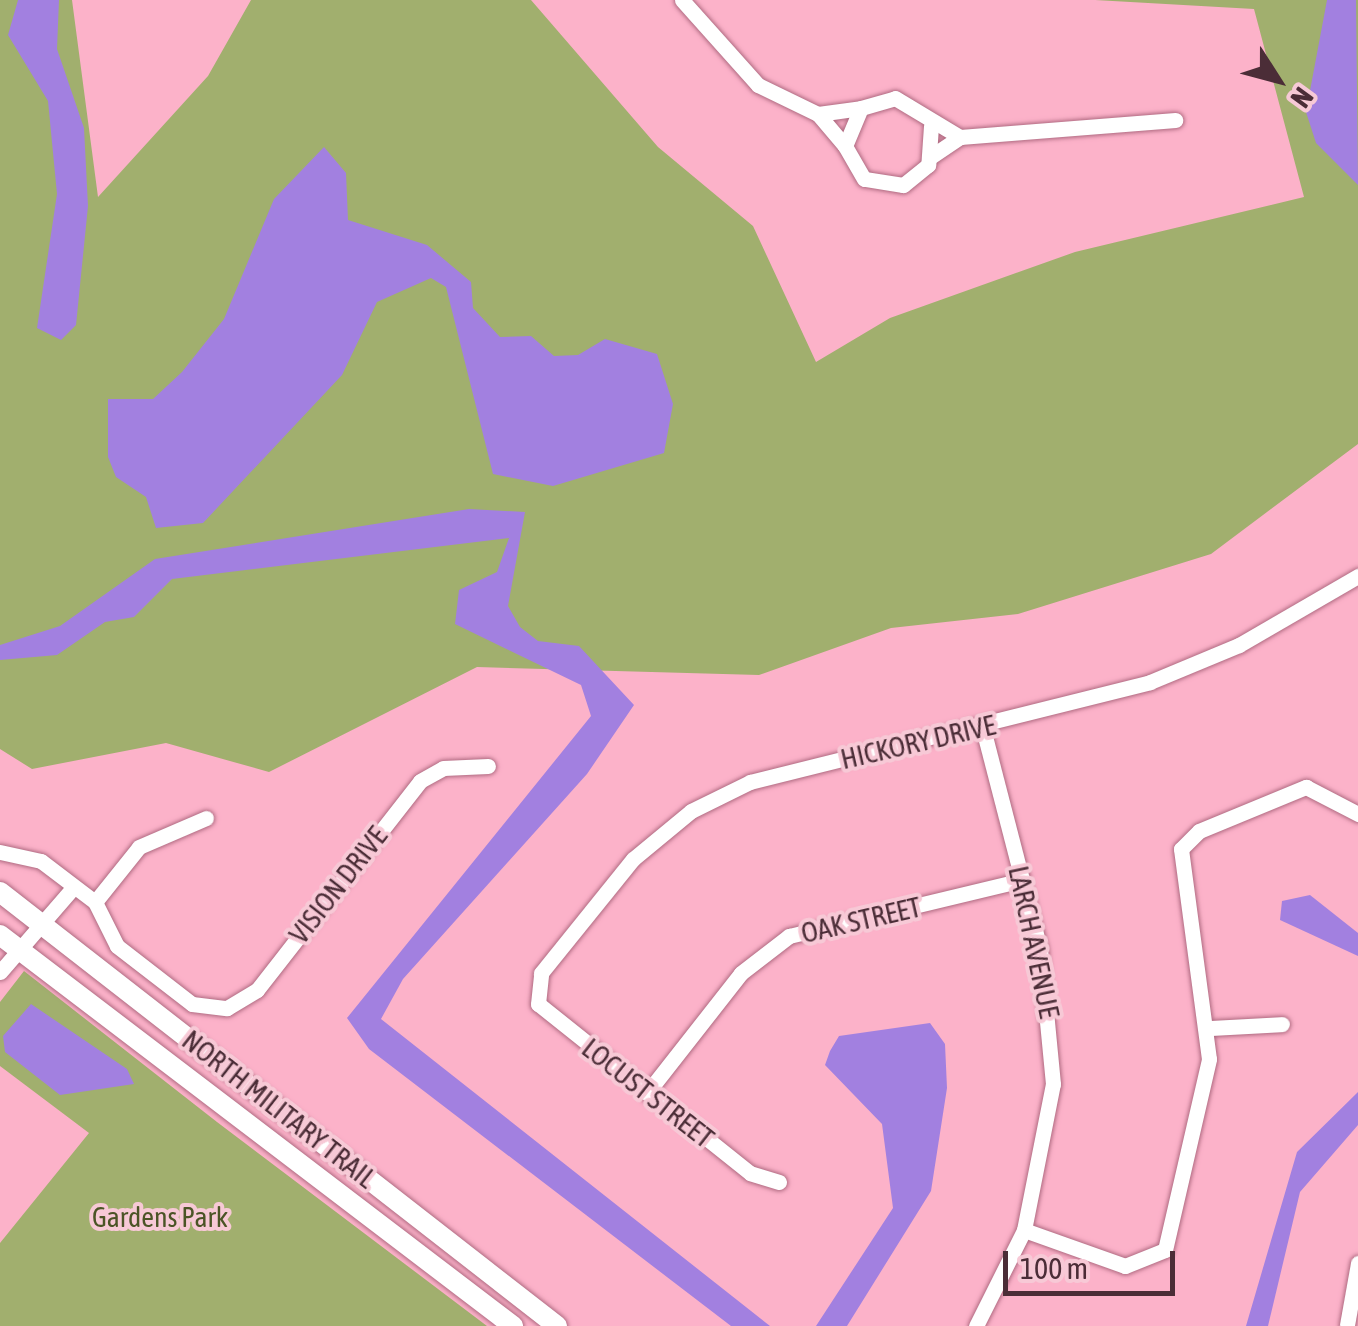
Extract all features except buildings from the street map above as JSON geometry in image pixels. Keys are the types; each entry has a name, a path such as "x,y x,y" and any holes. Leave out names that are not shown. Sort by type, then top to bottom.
{"main road":[{"name":"NORTH MILITARY TRAIL","path":"0,892 557,1326"},
{"name":"NORTH MILITARY TRAIL","path":"0,935 512,1326"}],"street":[{"path":"682,0 758,84 818,114 844,146 856,173 882,187 913,180 932,156 960,137"},
{"path":"818,114 906,101 931,126 960,137 1175,120"},
{"path":"844,146 860,108"},
{"path":"931,126 932,156"},
{"name":"HICKORY DRIVE","path":"536,986 618,875 692,811 781,772 983,728 1195,664 1358,576"},
{"name":"LARCH AVENUE","path":"976,1326 1024,1230 1050,1120 1053,1048 1022,880 983,728"},
{"name":"VISION DRIVE","path":"95,902 116,946 192,1004 227,1008 251,996 420,781 443,768 488,766"},
{"path":"1024,1230 1125,1266 1165,1250 1205,1103 1209,1028 1180,858 1185,841 1306,787 1358,814"},
{"path":"0,852 42,861 72,889 95,902 140,846 206,818"},
{"name":"OAK STREET","path":"648,1093 741,973 789,936 1022,880"},
{"path":"0,972 22,953 72,889"},
{"name":"LOCUST STREET","path":"536,986 543,1011 750,1173 780,1182"},
{"path":"1209,1028 1282,1024"},
{"path":"1347,1325 1358,1263"},
{"path":"1347,1325 1358,1308"}],"green space":[{"path":"0,0 72,0 98,197 208,76 251,0 531,0 658,147 753,226 816,362 890,318 1075,252 1304,197 1254,9 1095,0 1358,0 1358,444 1211,554 1018,614 891,628 759,675 477,667 269,772 166,743 32,769 0,749"},
{"name":"Gardens Park","path":"24,971 487,1326 0,1326 0,1243 89,1133 0,1066 0,1002"}],"shaded area":[{"path":"18,0 59,0 57,49 84,128 88,206 76,325 61,340 37,328 57,194 48,101 8,35"},
{"path":"1327,0 1356,0 1358,185 1316,143 1306,112"},
{"path":"324,147 346,173 348,220 427,245 471,282 473,308 500,337 531,336 554,356 578,355 605,339 657,354 673,404 664,453 553,486 493,474 446,287 431,278 377,302 342,375 203,523 156,528 146,497 116,477 108,457 108,399 153,399 182,372 224,319 274,199"},
{"path":"469,509 525,512 508,606 520,627 538,641 579,646 634,705 587,774 403,979 381,1019 770,1326 731,1326 369,1049 347,1018 591,716 581,685 455,624 459,590 497,572 509,538 172,579 134,617 105,622 57,655 0,660 0,645 60,626 155,559"},
{"path":"1310,895 1358,933 1358,956 1280,920 1282,901"},
{"path":"31,1004 127,1069 134,1084 60,1095 5,1052 3,1036"},
{"path":"930,1023 945,1044 947,1088 931,1191 847,1326 816,1326 893,1208 882,1124 825,1065 830,1051 839,1036"},
{"path":"1358,1092 1358,1125 1300,1192 1268,1326 1246,1326 1297,1152"}]}
